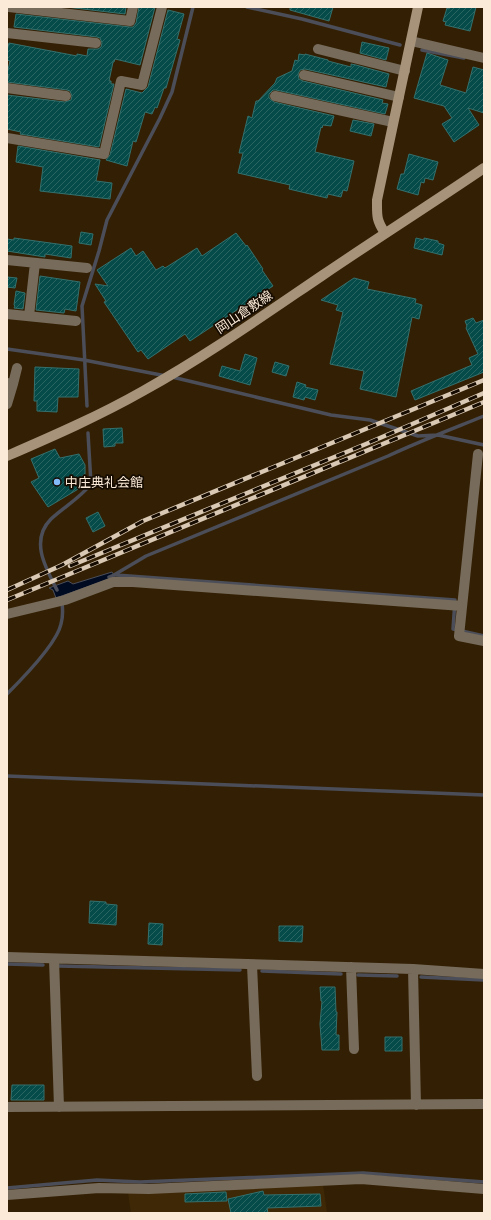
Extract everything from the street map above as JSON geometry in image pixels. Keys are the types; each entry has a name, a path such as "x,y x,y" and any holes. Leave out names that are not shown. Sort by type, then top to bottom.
{"main road":[{"path":"385,233 378,224 377,200 418,7"},
{"name":"岡山倉敷線","path":"7,456 92,419 178,371 484,168"}],"street":[{"path":"9,7 130,21 133,7"},
{"path":"7,138 104,154 121,81 142,85 162,7"},
{"path":"7,33 96,44"},
{"path":"411,41 484,58"},
{"path":"318,49 405,70"},
{"path":"304,75 399,97"},
{"path":"7,88 66,96"},
{"path":"275,96 393,122"},
{"path":"7,260 87,268"},
{"path":"29,316 35,263"},
{"path":"7,314 76,322"},
{"path":"7,404 10,383 17,368"},
{"path":"478,454 457,605 460,631 459,636 484,641"},
{"path":"7,614 61,601 113,582 133,582 457,605"},
{"path":"7,957 413,969 484,974"},
{"path":"54,959 59,1107"},
{"path":"252,965 257,1076"},
{"path":"351,968 354,1049"},
{"path":"413,969 416,1105"},
{"path":"7,1108 484,1104"},
{"path":"7,1195 99,1188 149,1189 361,1179 484,1189"}],"shaded area":[{"path":"323,1185 327,1213 131,1213 128,1192"}],"water":[{"path":"112,572 115,577 56,598 53,590 49,588 68,581 73,584"}],"building":[{"path":"66,7 126,7 125,14"},
{"path":"139,7 155,7 140,65 115,59 113,62 109,81 111,81 111,84 114,84 99,147 20,134 21,132 7,129 7,95 65,102 71,100 72,96 70,91 67,90 7,82 10,61 7,60 9,43 77,56 77,54 87,56 88,49 98,49 101,47 102,43 100,38 97,37 14,27 16,14 133,27 136,23"},
{"path":"290,7 333,7 329,21 290,10"},
{"path":"450,7 476,7 470,31 445,25 446,22 443,21 447,8 449,9"},
{"path":"168,10 184,14 177,39 180,40 166,88 164,88 157,108 155,107 152,114 145,112 136,142 133,141 127,166 106,160 110,155 126,89 142,93 148,87"},
{"path":"362,42 389,48 386,60 360,53"},
{"path":"427,53 448,60 440,85 466,93 473,67 484,70 484,113 468,108 479,125 454,142 442,124 452,118 444,106 414,98"},
{"path":"299,54 305,54 351,67 351,64 356,65 389,74 386,87 305,69 300,70 298,74 299,79 303,81 383,100 382,103 388,104 385,114 276,90 273,90 269,94 269,98 274,102 334,116 331,126 323,125 322,128 321,127 315,152 354,161 347,191 343,190 341,197 328,194 327,198 289,189 290,185 238,173 243,153 239,153 248,116 252,118 256,101 258,101 275,83 277,78 292,71 295,60 298,61"},
{"path":"353,120 374,124 371,136 350,131"},
{"path":"18,146 100,160 96,181 112,183 110,199 40,191 43,167 16,162"},
{"path":"409,154 438,162 433,180 425,178 424,183 421,182 418,195 397,189 401,174 404,174"},
{"path":"81,232 93,234 91,245 79,243"},
{"path":"236,233 246,246 247,245 273,286 190,341 185,334 148,359 141,350 138,352 104,302 106,301 95,284 108,286 97,270 131,248 136,256 143,251 156,270 163,266 165,268 197,248 202,256"},
{"path":"14,238 72,246 71,258 45,254 45,257 7,251 7,239 14,240"},
{"path":"416,238 438,241 438,243 444,245 442,255 414,248"},
{"path":"40,276 80,282 76,311 65,309 64,313 36,310"},
{"path":"7,277 17,278 15,288 7,287"},
{"path":"354,278 369,282 367,289 416,299 415,303 422,305 419,319 412,317 396,397 360,389 364,371 330,364 343,312 336,310 338,305 321,300"},
{"path":"16,291 25,293 23,309 14,308"},
{"path":"473,318 476,323 484,320 484,372 415,400 411,391 472,365 469,358 478,354 466,328 467,326 465,321"},
{"path":"245,354 257,358 250,385 219,376 222,366 240,371"},
{"path":"275,362 289,366 286,376 272,372"},
{"path":"35,367 79,369 78,397 58,397 57,412 37,411 37,401 34,401"},
{"path":"297,382 306,385 305,387 318,390 315,400 305,397 304,400 293,397"},
{"path":"122,428 123,443 115,443 115,446 104,447 103,429"},
{"path":"55,449 60,458 79,454 85,465 85,485 48,507 31,482 39,478 31,459"},
{"path":"98,512 105,526 93,532 86,518"},
{"path":"90,901 106,902 106,904 117,905 116,925 89,923"},
{"path":"149,923 163,924 162,945 148,944"},
{"path":"279,926 303,926 302,942 279,941"},
{"path":"320,987 335,987 337,1012 336,1035 339,1035 339,1050 322,1050 320,1024 322,1001"},
{"path":"385,1037 402,1037 402,1051 385,1051"},
{"path":"12,1085 44,1085 44,1100 11,1100"},
{"path":"263,1191 264,1195 320,1194 321,1206 267,1208 268,1213 231,1213 228,1199"},
{"path":"226,1192 227,1201 185,1202 185,1194"}],"waterway":[{"path":"87,406 82,306 107,220 172,92 193,7"},
{"path":"247,7 302,19 400,45"},
{"path":"422,50 464,58"},
{"path":"7,349 84,360 166,376"},
{"path":"172,377 331,415 370,420 418,436 438,435 484,445"},
{"path":"109,577 146,556 484,416"},
{"path":"57,590 44,563 41,536 51,519 77,498 91,484 88,433"},
{"path":"116,575 455,600 453,629 484,636"},
{"path":"7,694 38,661 53,641 62,621 62,603"},
{"path":"7,776 484,795"},
{"path":"7,964 43,965"},
{"path":"58,966 240,970"},
{"path":"262,971 341,974"},
{"path":"358,975 397,976"},
{"path":"421,977 484,980"},
{"path":"7,1188 97,1180 140,1182 363,1173 484,1182"}],"railway":[{"path":"7,590 62,565 143,521 484,380"},
{"path":"70,566 366,444 484,393"},
{"path":"7,600 484,402"}],"place":[{"name":"中庄典礼会館","path":"57,482"}]}
